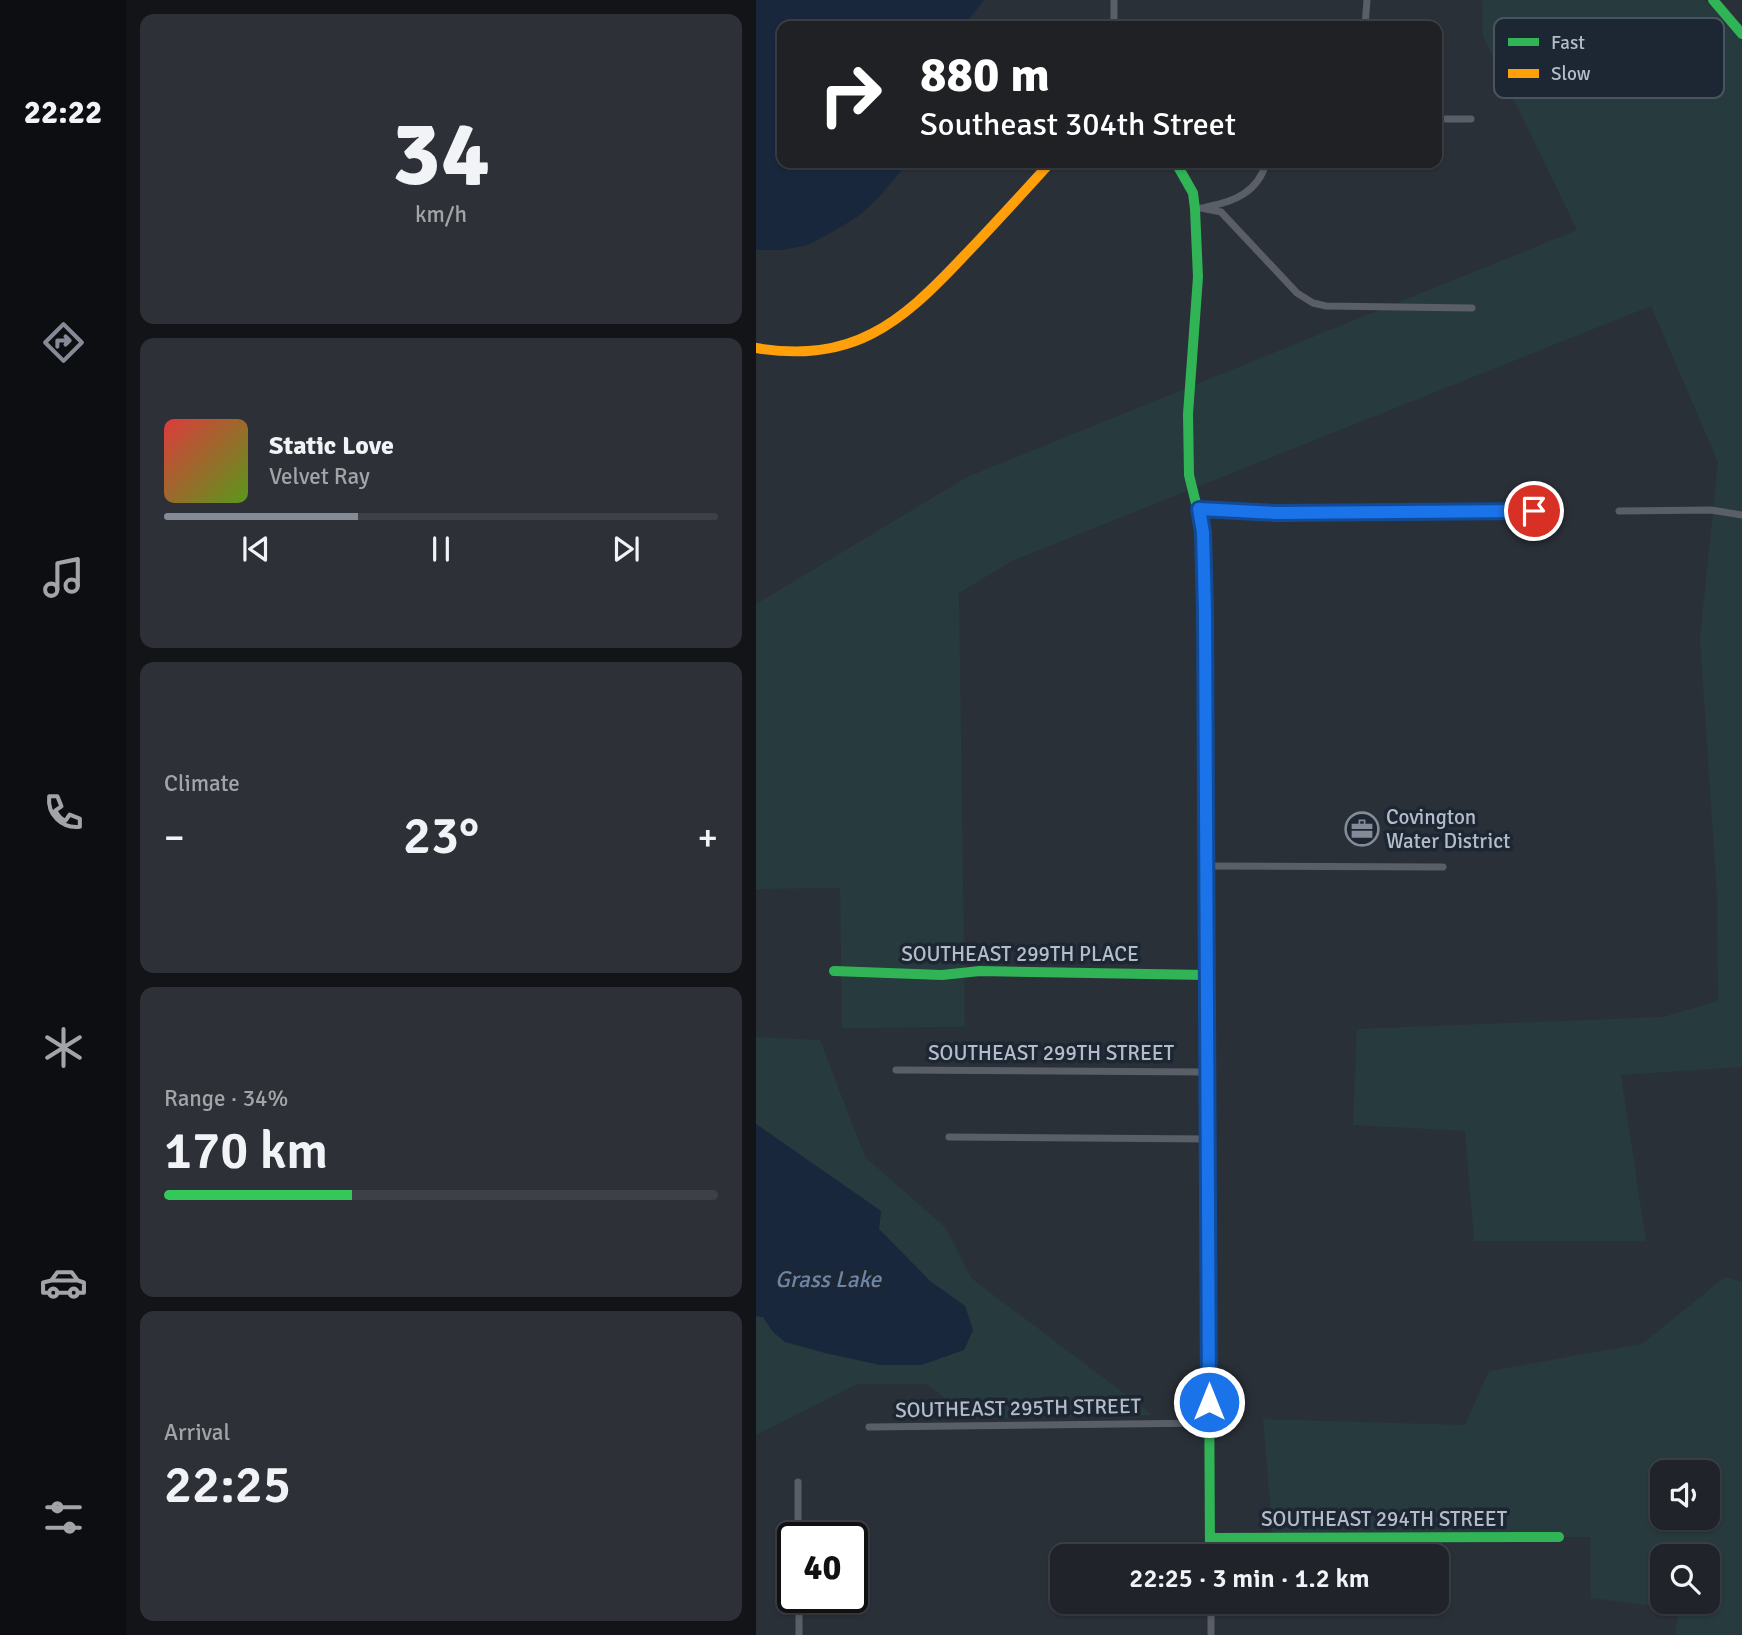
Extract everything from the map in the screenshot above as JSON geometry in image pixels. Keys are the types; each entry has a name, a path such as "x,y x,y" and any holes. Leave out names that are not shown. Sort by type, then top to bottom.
{"street":[{"path":"1114,0 1114,21"},
{"path":"1366,21 1367,0"},
{"path":"1713,0 1742,34"},
{"path":"1442,119 1471,119"},
{"path":"756,348 806,351 848,344 885,328 909,311 973,247 1045,168"},
{"path":"1179,168 1193,192 1198,209 1198,277 1188,414 1189,475 1203,532 1205,612 1210,1544"},
{"path":"1198,209 1229,203 1247,194 1265,168"},
{"path":"1198,209 1221,212 1297,293 1313,303 1326,306 1472,308"},
{"path":"1199,509 1275,513 1534,511"},
{"path":"1619,512 1712,510 1742,515"},
{"path":"1205,866 1443,867"},
{"name":"SOUTHEAST 299TH PLACE","path":"834,971 943,975 980,971 1206,975"},
{"name":"SOUTHEAST 299TH STREET","path":"896,1070 1207,1072"},
{"path":"948,1138 1207,1139"},
{"name":"SOUTHEAST 295TH STREET","path":"869,1427 1209,1423"},
{"path":"798,1482 798,1522"},
{"name":"SOUTHEAST 294TH STREET","path":"1210,1538 1559,1537"},
{"path":"799,1613 799,1635"},
{"path":"1211,1614 1211,1635"}],"green space":[{"path":"1482,0 1705,0 1721,18 1494,18 1494,59 1483,36"},
{"path":"1724,22 1742,42 1742,1067 1621,1075 1646,1241 1474,1241 1465,1131 1353,1125 1357,1029 1663,1017 1718,1001 1717,895 1700,639 1718,462 1651,306 1012,561 959,593 965,1027 842,1028 840,888 756,889 756,604 967,477 1577,230 1513,98 1724,98"},
{"path":"756,1037 820,1040 865,1157 946,1228 971,1278 1153,1415 971,1419 927,1384 857,1384 756,1435 756,1316 763,1317 773,1332 921,1365 964,1350 973,1330 965,1306 930,1281 879,1229 881,1211 756,1124"},
{"path":"1725,1277 1742,1282 1742,1635 1675,1635 1678,1614 1720,1614 1720,1544 1650,1544 1650,1605 1591,1598 1590,1537 1273,1537 1263,1419 1465,1425 1489,1371 1642,1344"}],"water":[{"path":"756,0 984,0 970,21 777,21 777,168 904,168 859,216 834,231 808,245 783,250 756,250"},
{"name":"Grass Lake","path":"756,1124 881,1211 879,1229 930,1281 965,1306 973,1330 964,1350 921,1365 880,1365 785,1342 773,1332 763,1317 756,1316"}],"traffic: fast":[{"path":"1713,0 1742,34"},
{"path":"1179,168 1193,193 1195,209 1198,277 1188,414 1189,475 1203,532 1206,770"},
{"path":"834,971 942,975 980,971 1206,975"},
{"path":"1208,1163 1210,1544"},
{"path":"1210,1538 1559,1537"}],"traffic: slow":[{"path":"756,348 820,350 847,344 872,334 895,320 939,281 1045,168"},
{"path":"1206,770 1208,1163"}],"place":[{"name":"Covington Water District","path":"1362,829"}],"route":[{"path":"1209,1402 1205,612 1203,532 1199,509 1275,513 1534,511"}]}
